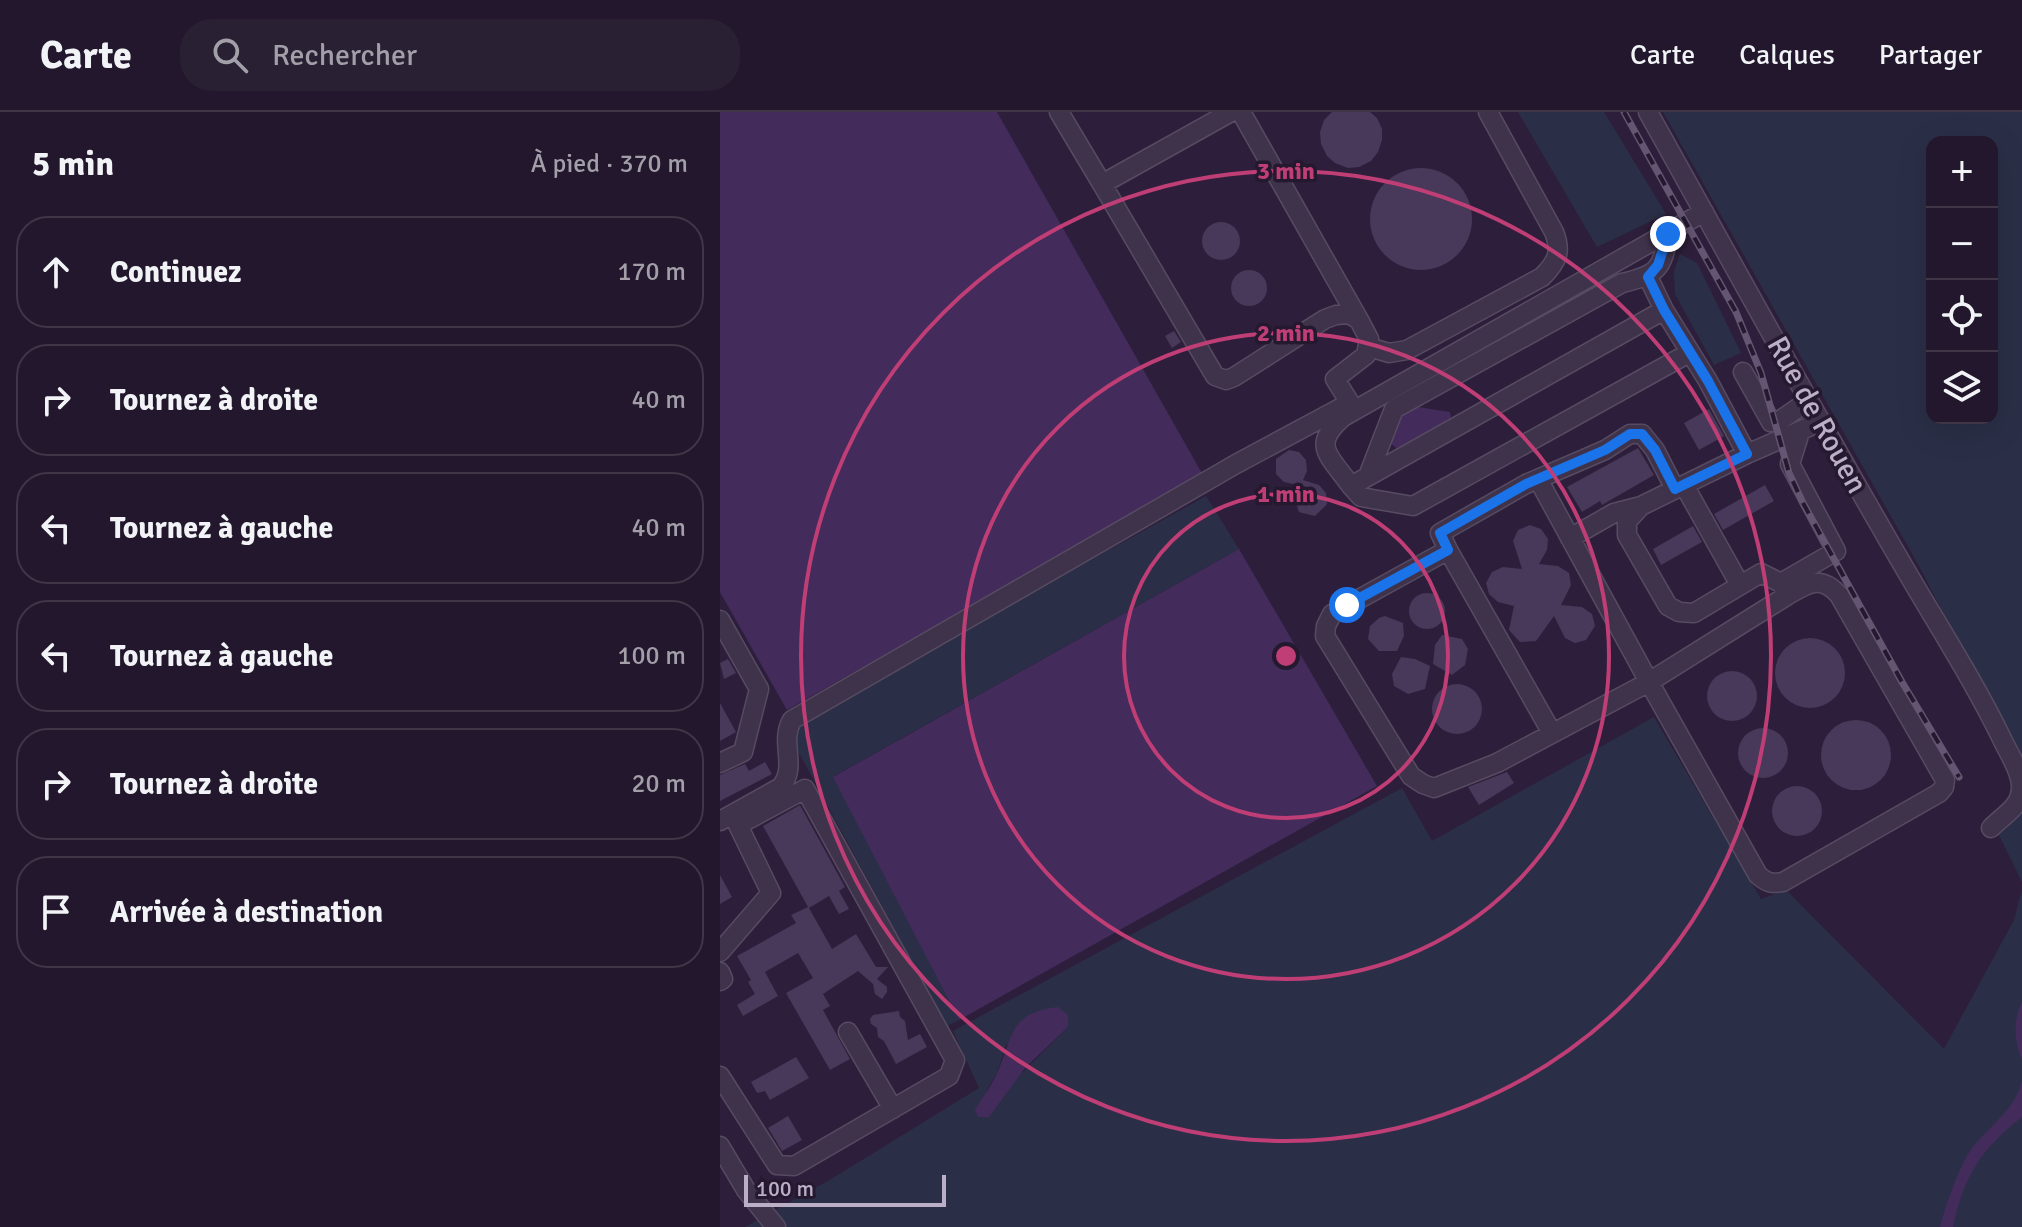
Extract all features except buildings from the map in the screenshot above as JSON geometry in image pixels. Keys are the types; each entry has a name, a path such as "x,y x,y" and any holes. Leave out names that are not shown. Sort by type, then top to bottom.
{"street":[{"path":"1059,112 1209,369 1220,379 1234,377 1325,319 1349,314 1359,320"},
{"path":"1102,184 1231,112"},
{"path":"1241,112 1369,339 1369,347 1361,360 1335,379 1365,401"},
{"path":"1369,347 1389,353 1407,350 1542,277 1558,257 1559,246 1554,232 1488,112"},
{"name":"Rue de Rouen","path":"1648,112 1808,401 1990,715 2014,763 2021,786 2016,806 1991,828"},
{"path":"720,821 781,787 788,778 790,769 785,737 792,720 1236,464 1365,401 1704,212"},
{"path":"1368,476 1394,409 1622,283 1648,277 1658,265 1668,234"},
{"path":"1648,277 1747,454"},
{"path":"1351,486 1664,310"},
{"path":"1365,401 1332,427 1324,444 1361,497 1413,506 1689,353"},
{"path":"1743,372 1771,422 1779,421 1808,401"},
{"path":"1570,538 1614,513 1641,506 1820,422"},
{"path":"1448,550 1332,614 1325,636 1411,776 1434,788 1497,763 1649,682 1712,642 1836,551 1790,464 1800,432"},
{"path":"1552,733 1440,533 1538,479 1605,450 1630,434 1642,434 1740,585"},
{"path":"1538,479 1649,682 1758,875 1765,882 1783,882 1939,793 1945,780 1940,770 1839,595 1830,586 1820,582 1784,589 1761,573 1694,613 1679,612 1668,606 1627,535 1627,521 1641,506"},
{"path":"1694,613 1712,642"},
{"path":"720,620 759,689 743,752 720,763"},
{"path":"720,952 771,893 738,825 805,789 955,1060 949,1076 794,1166 777,1165 720,1076"},
{"path":"720,972 723,979 720,981"},
{"path":"848,1032 893,1109"},
{"path":"720,1146 746,1190 776,1227"}],"shaded area":[{"path":"720,112 997,112 1203,475 787,710 720,592"},
{"path":"1518,112 1604,112 1666,214 1597,247"},
{"path":"1663,112 2022,112 2022,776 1988,699 1919,566"},
{"path":"1680,254 1697,263 1741,353 1714,365 1675,294 1674,272"},
{"path":"1418,407 1450,412 1452,423 1400,451 1389,442 1402,416"},
{"path":"1206,496 1239,549 834,776 959,1020 947,1026 792,740 799,722"},
{"path":"1239,549 1377,786 959,1020 833,777"},
{"path":"1654,717 1761,899 1786,890 1944,1049 2014,920 2022,890 2022,1227 745,1227 833,1178 979,1088 953,1031 1402,788 1432,841","holes":["1068,1027 1023,1072 986,1091 997,1073 1006,1045"]},
{"path":"2022,805 2022,882 1996,829"},
{"path":"2022,1002 2022,1060 2016,1031"},
{"path":"1058,1007 1068,1015 1068,1027 1025,1068 989,1117 978,1117 975,1110 996,1076 1016,1027 1031,1014"},
{"path":"2022,1081 2022,1117 1995,1141 1976,1165 1957,1209 1953,1227 1940,1227 1970,1151 2013,1102"}],"railway":[{"path":"1624,112 1736,312 1761,373 1789,473 1803,503 1902,682 1959,777"}],"route":[{"path":"1347,605 1448,550 1440,533 1526,484 1605,450 1630,434 1642,434 1655,450 1675,489 1747,454 1648,277 1658,265 1668,234"}]}
